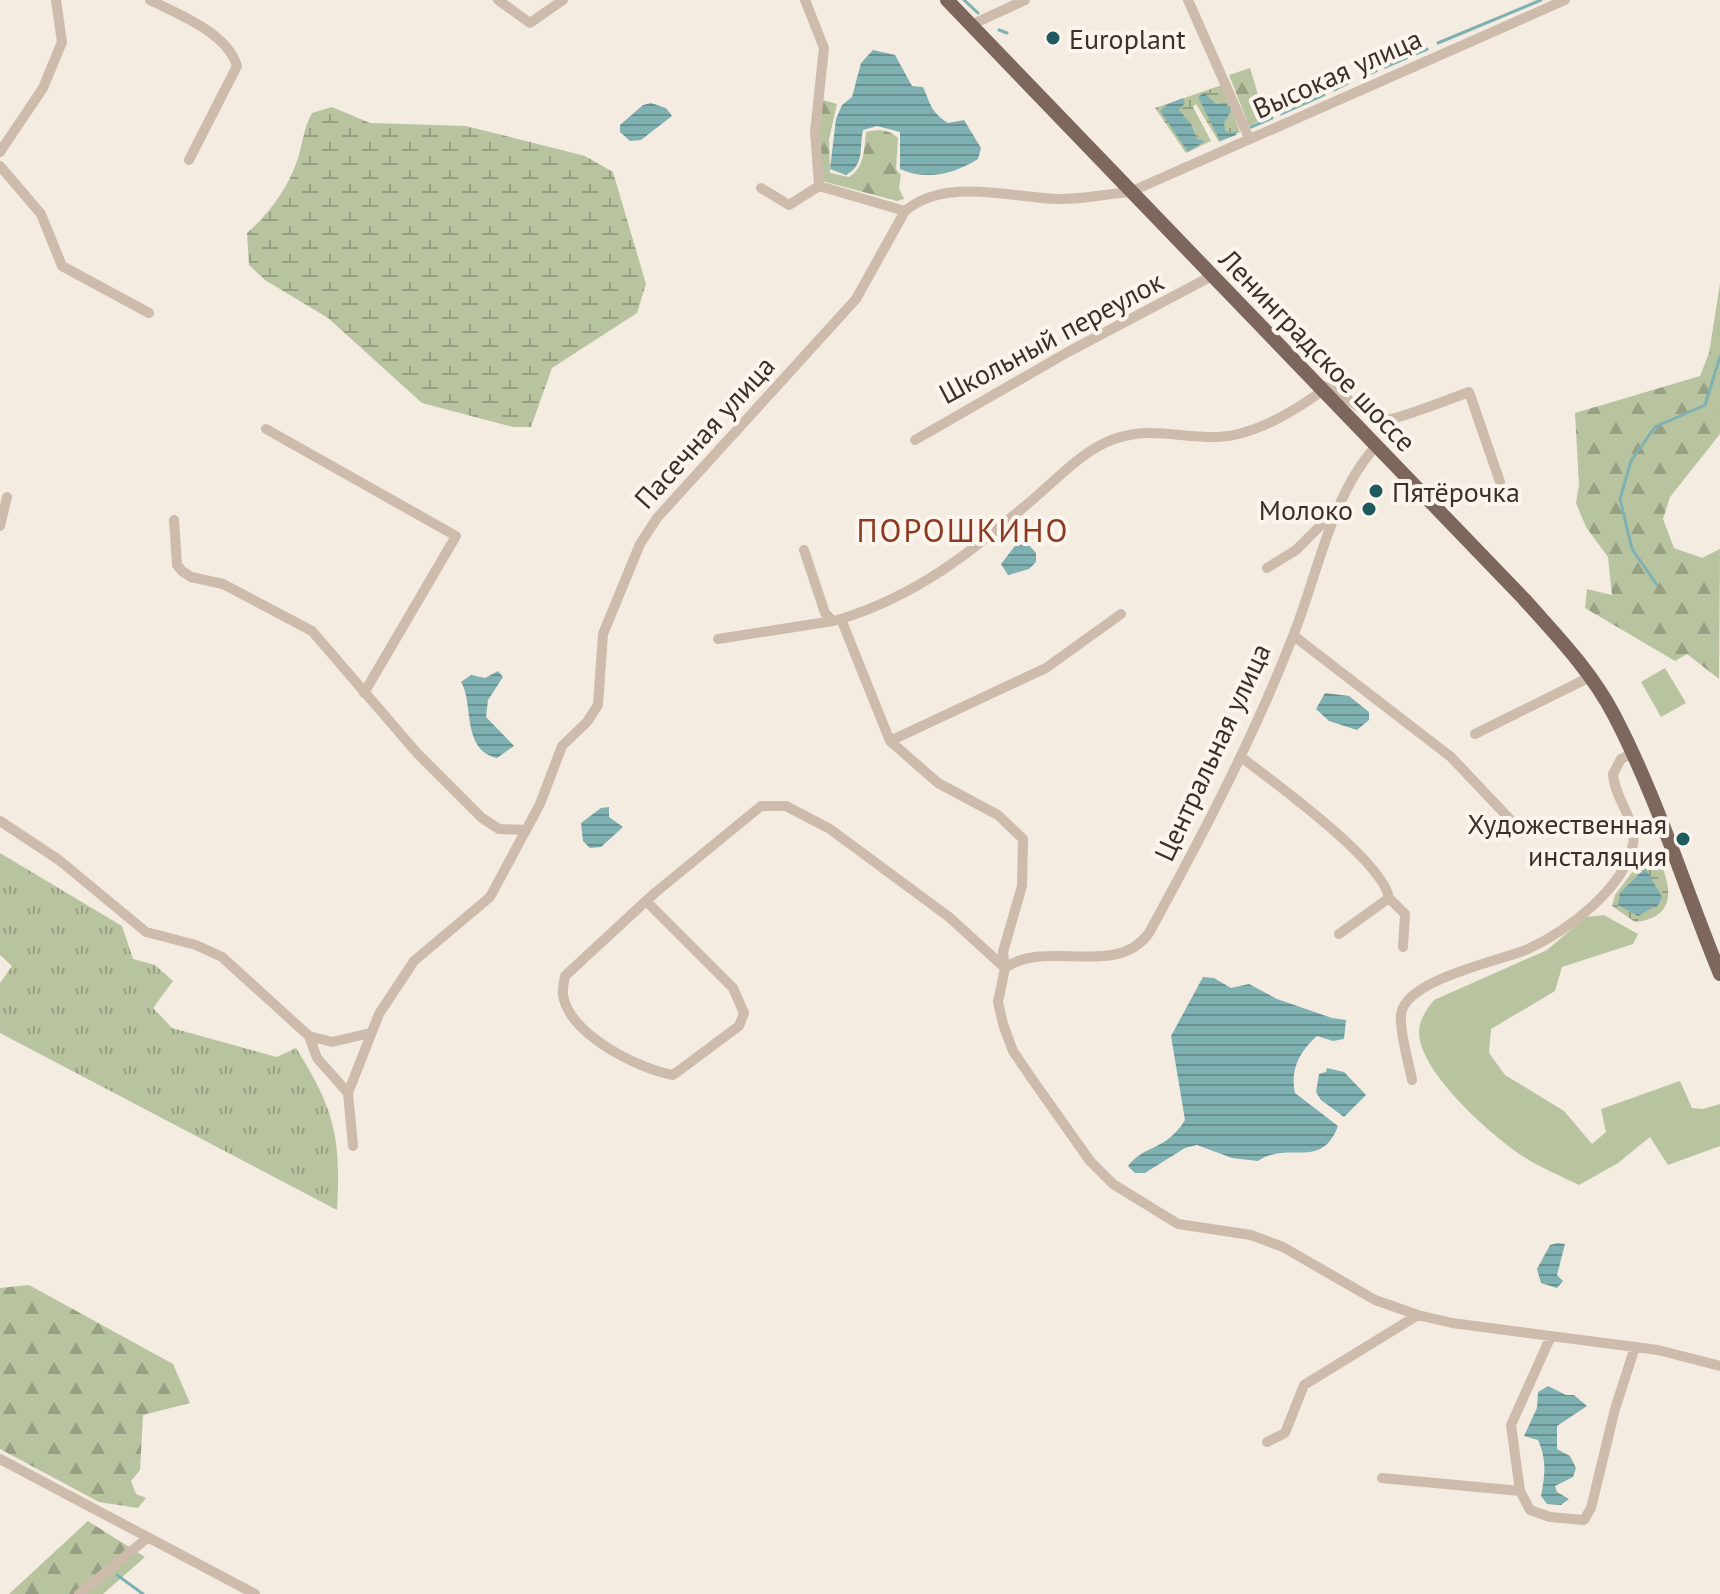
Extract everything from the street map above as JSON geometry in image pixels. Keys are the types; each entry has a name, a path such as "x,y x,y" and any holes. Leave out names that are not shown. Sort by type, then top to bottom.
{"main road":[{"name":"Ленинградское шоссе","path":"947,0 1210,277 1524,599 1590,677 1613,714 1631,754 1720,974"}],"street":[{"path":"0,152 43,88 62,42 56,0"},
{"path":"150,0 193,22 233,51 237,66 189,160"},
{"path":"498,0 530,23 563,0"},
{"path":"805,0 824,48 815,132 819,186"},
{"path":"971,25 1005,4 1025,0"},
{"path":"1188,0 1249,138"},
{"name":"Высокая улица","path":"1130,192 1565,0"},
{"path":"0,166 41,214 62,266 149,313"},
{"path":"761,188 789,205 819,186 905,211 916,202 965,192 1057,199 1130,192"},
{"name":"Пасечная улица","path":"353,1146 348,1093 370,1033 398,981 414,961 490,897 550,782 562,746 587,722 598,705 603,634 648,531 856,299 905,211"},
{"name":"Школьный переулок","path":"915,440 1068,352 1210,277"},
{"path":"718,639 837,620 880,607 924,585 963,558 1105,443 1150,430 1217,437 1236,435 1255,429 1318,388 1336,389 1374,415 1389,420 1469,392 1500,482"},
{"path":"266,429 456,536 364,693"},
{"name":"Центральная улица","path":"1005,968 1028,957 1100,957 1139,947 1241,757 1294,636 1339,507 1362,461 1375,447"},
{"path":"0,526 7,497"},
{"path":"1267,568 1296,550 1339,507"},
{"path":"174,520 177,565 182,571 191,577 223,584 312,631 417,753 482,818 499,829 526,830"},
{"path":"804,550 825,613 837,620 890,741 938,783 998,815 1023,839 1022,886 1003,952 1005,968 998,1002 1013,1051 1090,1161 1113,1184 1178,1224 1251,1235 1283,1247 1375,1300 1418,1315 1452,1323 1635,1347 1720,1366"},
{"path":"890,741 1046,668 1121,614"},
{"path":"1294,636 1451,757 1523,833"},
{"path":"1475,734 1590,677"},
{"path":"1412,1080 1401,1014 1409,998 1463,970 1526,950 1555,935 1610,886 1633,844 1633,833 1613,774 1621,759 1631,754"},
{"path":"1241,757 1295,798 1387,883 1389,898 1405,914 1403,947"},
{"path":"646,901 733,988 744,1013 739,1026 673,1075 650,1071 606,1046 580,1025 563,996 565,976 646,901 761,806 786,806 830,829 949,917 1005,968"},
{"path":"0,821 59,860 146,932 196,945 222,957 309,1036 332,1042 370,1033"},
{"path":"1339,934 1389,898"},
{"path":"309,1036 317,1058 348,1093"},
{"path":"1267,1442 1285,1433 1304,1385 1418,1315"},
{"path":"1551,1336 1511,1425 1520,1491 1530,1510 1550,1517 1584,1520 1591,1508 1615,1409 1635,1347"},
{"path":"0,1459 255,1594"},
{"path":"1382,1478 1520,1491"},
{"path":"79,1594 146,1539"}],"green space":[{"path":"1250,68 1265,118 1249,126 1229,75"},
{"path":"1222,85 1240,132 1219,142 1196,104 1193,107 1211,141 1186,153 1155,108"},
{"path":"823,100 837,104 829,139 830,173 849,177 861,163 866,132 887,131 898,138 896,169 901,175 899,188 904,199 897,201 822,181 818,146"},
{"path":"332,107 370,123 466,126 585,156 613,172 646,284 637,313 552,368 531,427 513,427 422,403 328,318 265,280 249,265 247,233 283,191 297,161 312,113"},
{"path":"1720,284 1720,434 1670,497 1663,519 1674,548 1702,558 1720,549 1719,679 1687,654 1675,661 1585,608 1587,589 1612,595 1608,557 1586,527 1576,503 1579,484 1575,413 1700,376 1709,353"},
{"path":"1665,668 1686,703 1661,717 1641,682"},
{"path":"0,853 122,926 133,959 155,965 173,981 153,1008 172,1028 277,1057 296,1048 319,1089 333,1125 338,1163 337,1210 0,1033 0,983 12,966 0,955"},
{"path":"1646,854 1658,858 1666,880 1668,900 1658,915 1635,922 1612,906 1615,895"},
{"path":"1604,915 1638,934 1633,944 1562,967 1555,991 1491,1029 1489,1053 1505,1075 1564,1111 1592,1144 1606,1132 1601,1109 1680,1081 1692,1108 1703,1109 1720,1104 1720,1146 1668,1165 1650,1137 1618,1163 1579,1185 1524,1157 1477,1120 1444,1085 1431,1066 1423,1049 1419,1028 1434,1000 1547,950 1586,917"},
{"path":"29,1285 173,1364 190,1403 143,1415 140,1470 131,1481 136,1494 146,1498 138,1508 99,1502 0,1449 0,1288"},
{"path":"88,1521 145,1557 103,1594 9,1594"}],"water":[{"path":"873,50 895,55 912,86 923,87 932,108 942,119 948,123 964,120 981,148 978,159 940,174 910,173 900,169 900,132 877,126 863,130 859,161 852,171 846,175 830,169 836,119 842,105 852,97 861,63"},
{"path":"1204,93 1216,104 1226,103 1231,111 1224,123 1225,130 1229,133 1237,131 1236,135 1220,141 1198,97"},
{"path":"1183,98 1185,103 1179,110 1191,124 1197,139 1205,141 1188,152 1160,111"},
{"path":"651,103 666,108 672,116 641,140 630,141 620,132 620,125 643,105"},
{"path":"1018,542 1027,543 1036,553 1036,562 1029,569 1008,575 1001,564"},
{"path":"498,671 503,677 488,700 486,717 514,746 497,758 478,746 473,736 461,682 471,675 485,678"},
{"path":"1325,693 1349,696 1369,712 1369,720 1357,730 1329,721 1316,709"},
{"path":"609,807 609,817 623,827 601,847 590,848 583,841 581,823 601,808"},
{"path":"1645,868 1662,897 1659,904 1638,916 1618,905 1620,893"},
{"path":"1203,977 1214,978 1231,988 1249,984 1277,999 1346,1020 1344,1039 1333,1041 1317,1036 1305,1048 1295,1069 1295,1093 1338,1126 1323,1148 1270,1155 1258,1161 1232,1158 1197,1145 1185,1148 1145,1173 1135,1173 1128,1166 1141,1154 1170,1137 1185,1120 1171,1036"},
{"path":"1327,1068 1344,1072 1366,1095 1344,1117 1321,1100 1316,1092 1319,1074 1326,1072"},
{"path":"1565,1244 1557,1275 1563,1281 1557,1288 1541,1283 1537,1269 1550,1245"},
{"path":"1548,1386 1566,1395 1574,1395 1587,1406 1557,1426 1557,1449 1570,1456 1576,1468 1573,1477 1555,1486 1557,1492 1569,1499 1561,1505 1547,1504 1541,1496 1543,1454 1538,1440 1524,1436 1537,1408 1538,1392"}],"waterway":[{"path":"964,0 978,13"},
{"path":"1438,43 1541,0"},
{"path":"999,30 1007,33"},
{"path":"1385,67 1427,49"},
{"path":"1360,78 1376,71"},
{"path":"1334,90 1348,83"},
{"path":"1281,114 1324,95"},
{"path":"1251,127 1272,118"},
{"path":"1657,585 1632,549 1620,499 1631,461 1655,427 1705,405 1720,357"},
{"path":"117,1575 143,1594"}],"place":[{"name":"Europlant","path":"1053,38"},
{"name":"Пятёрочка","path":"1376,491"},
{"name":"Молоко","path":"1369,509"},
{"name":"Художественная инсталяция","path":"1683,839"}],"district":[{"name":"ПОРОШКИНО","path":"963,530"}]}
